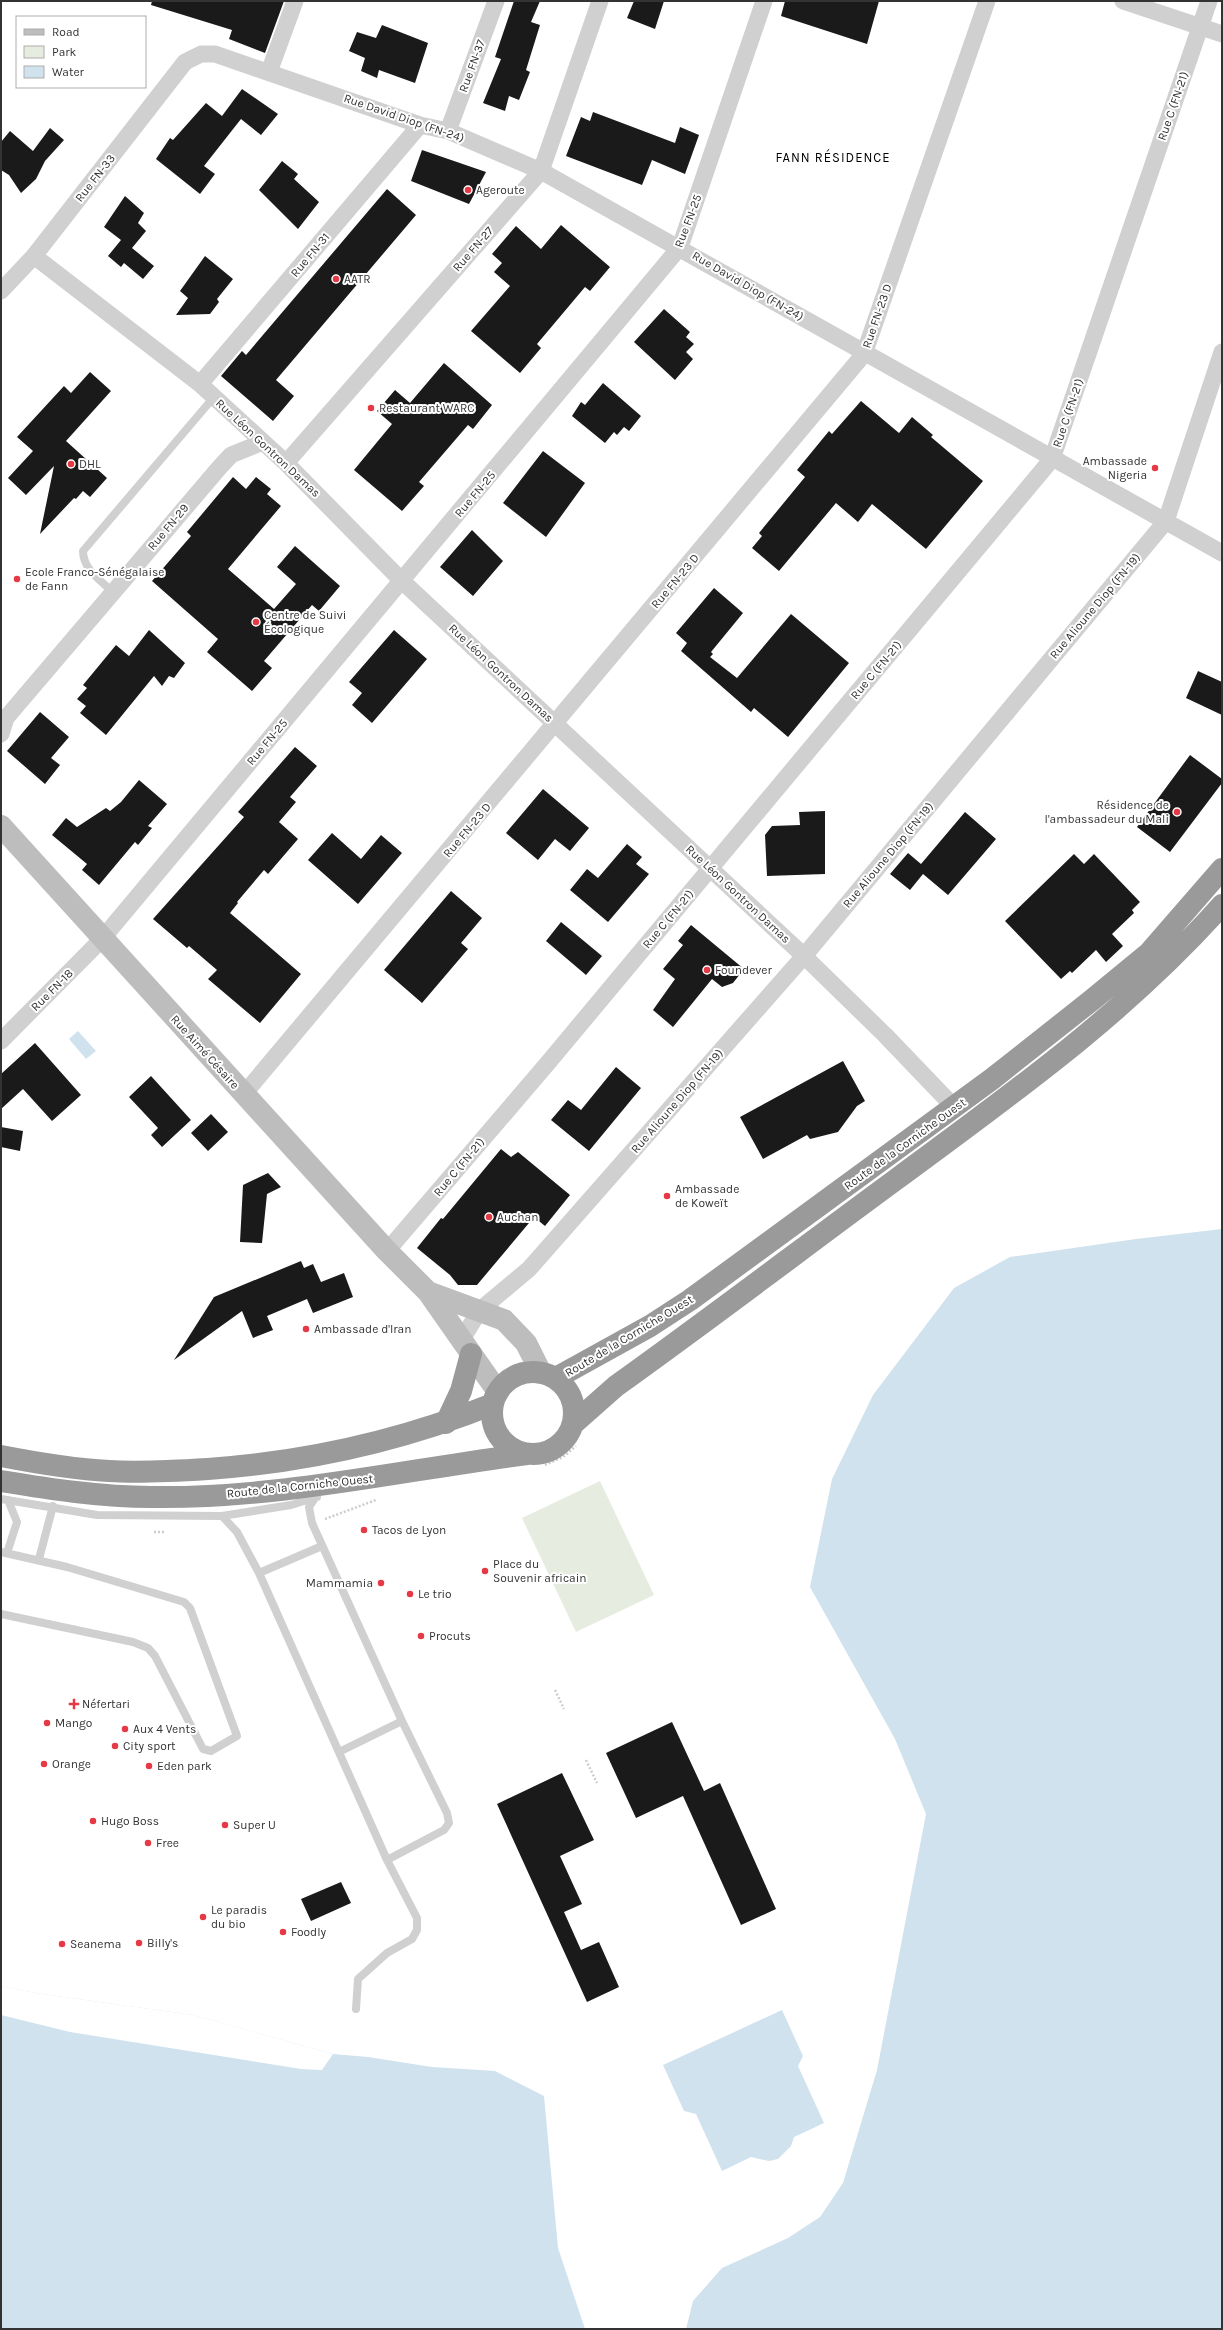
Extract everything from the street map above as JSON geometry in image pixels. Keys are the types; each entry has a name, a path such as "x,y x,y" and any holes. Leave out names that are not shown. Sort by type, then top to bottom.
{"highway":[{"name":"Route de la Corniche Ouest","path":"549,1376 650,1326 690,1300 954,1108 1042,1040 1149,953 1222,869"},
{"name":"Route de la Corniche Ouest","path":"573,1424 616,1386 1006,1098 1102,1023 1162,969 1222,905"},
{"path":"446,1423 461,1391 467,1347"},
{"path":"529,1372 549,1376 565,1387 572,1399 574,1411 573,1424 560,1444 550,1451 539,1454 527,1454 514,1450 504,1441 496,1430 492,1417 495,1398 506,1382 516,1375 529,1372"},
{"name":"Route de la Corniche Ouest","path":"1,1456 51,1466 110,1471 168,1472 252,1466 341,1452 446,1423 495,1398"},
{"name":"Route de la Corniche Ouest","path":"3,1493 44,1488 154,1497 256,1493 339,1483 394,1475 451,1464 527,1454"}],"street":[{"path":"269,72 295,1"},
{"name":"Rue FN-37","path":"448,131 496,1"},
{"name":"Rue FN-27","path":"286,463 541,171 600,1"},
{"name":"Rue FN-25","path":"102,939 680,247 764,1"},
{"name":"Rue FN-23 D","path":"244,1094 556,724 864,354 986,1"},
{"path":"1123,1 1222,34"},
{"name":"Rue C (FN-21)","path":"387,1251 711,867 1052,459 1209,1"},
{"name":"Rue David Diop (FN-24)","path":"185,62 201,54 215,54 420,125 448,131 541,171 680,247 864,354 1222,553"},
{"name":"Rue FN-33","path":"1,291 34,256 185,62"},
{"name":"Rue FN-31","path":"200,384 420,125"},
{"name":"Rue Léon Gontron Damas","path":"34,256 200,384 286,463 402,581 711,867 804,956 885,1035 954,1108"},
{"name":"Rue Alioune Diop (FN-19)","path":"467,1347 480,1310 529,1269 804,956 1166,521 1222,352"},
{"name":"Rue FN-29","path":"3,724 113,592 227,459 244,448 263,442"},
{"name":"Rue Aimé Césaire","path":"1,826 410,1277 428,1292"},
{"name":"Rue FN-18","path":"1,1041 102,939"},
{"path":"428,1292 504,1320 517,1332 549,1376"},
{"path":"428,1292 467,1347 495,1398"}],"lane":[{"path":"113,592 89,569 83,559 83,551 214,397"},
{"path":"3,1493 53,1506 97,1515 222,1516 315,1498 339,1483"},
{"path":"1,1614 133,1642 148,1648 161,1666 203,1749 211,1751 236,1738 237,1734 190,1608 184,1602 40,1560 4,1553 17,1522 3,1493"},
{"path":"315,1498 309,1507 310,1515 322,1546 402,1722 447,1813 448,1823 444,1830 387,1860"},
{"path":"40,1560 53,1506"},
{"path":"222,1516 237,1532 259,1573 387,1860 417,1918 417,1930 412,1939 387,1953 358,1979 356,2009"},
{"path":"259,1573 322,1546"},
{"path":"339,1752 402,1722"}],"path":[{"path":"556,1690 564,1709"},
{"path":"586,1760 597,1783"}],"green space":[{"path":"600,1481 654,1595 576,1632 522,1518"}],"water":[{"path":"78,1031 96,1051 86,1059 69,1039"},
{"path":"1222,1229 1222,2329 686,2329 693,2301 722,2268 788,2238 820,2217 843,2183 877,2070 926,1814 895,1739 810,1587 832,1479 873,1395 954,1288 1010,1257 1136,1239"},
{"path":"1,1986 35,1993 193,2015 333,2054 368,2057 432,2067 495,2071 544,2096 558,2248 585,2329 1,2329"},
{"path":"782,2010 803,2056 798,2066 824,2123 794,2137 791,2146 778,2159 769,2161 751,2157 722,2171 696,2114 684,2111 663,2065"}],"pier":[{"path":"1,1986 35,1993 193,2015 333,2054 322,2070 301,2069 70,2032 1,2015"}],"building":[{"path":"152,1 284,1 265,53 229,39 232,30 151,5"},
{"path":"514,1 540,1 531,22 540,25 526,70 530,72 519,100 509,96 505,111 483,103 501,59 495,57"},
{"path":"634,1 664,1 655,29 627,18"},
{"path":"785,1 879,1 867,44 781,16"},
{"path":"382,25 428,43 415,83 379,70 377,78 361,71 365,58 349,51 357,32 376,38"},
{"path":"242,89 278,114 261,135 241,119 204,166 215,174 200,194 156,159 170,138 173,140 206,103 222,116"},
{"path":"593,112 675,143 680,127 699,135 685,174 652,160 642,185 566,156 581,117 590,121"},
{"path":"50,128 64,140 45,161 36,179 21,193 9,175 1,170 1,142 10,131 33,151"},
{"path":"422,150 486,172 469,204 411,181"},
{"path":"282,161 298,174 294,179 319,202 298,229 259,190"},
{"name":"AATR","path":"387,189 416,215 276,380 294,396 273,421 221,376 242,351 246,355"},
{"path":"125,196 144,213 138,223 146,231 132,248 154,266 143,279 124,263 121,267 108,256 121,240 104,227"},
{"path":"561,225 610,267 590,291 585,287 537,344 541,348 520,373 471,331 510,286 494,272 502,263 492,254 516,226 541,249"},
{"path":"205,256 233,279 217,299 219,302 210,314 176,315 188,298 180,291"},
{"path":"664,309 690,332 686,337 694,344 686,352 693,359 675,380 634,342"},
{"path":"444,363 492,405 473,429 468,425 419,482 424,486 402,511 354,470 392,424 377,411 395,390 410,403"},
{"path":"90,372 111,391 66,441 107,478 90,497 83,491 76,499 74,498 40,534 54,466 26,495 8,478 33,451 17,437 64,386 71,393"},
{"path":"603,383 641,416 629,431 624,427 617,435 614,432 605,443 572,416 581,402 585,405"},
{"path":"861,401 899,433 912,417 933,435 931,437 983,481 926,549 872,504 858,522 836,503 779,571 752,548 762,536 759,533 805,477 797,470 829,431 832,434"},
{"path":"543,451 585,483 546,537 503,503"},
{"path":"233,477 246,489 256,477 271,489 267,494 281,506 228,569 274,609 296,584 277,567 295,546 340,586 319,611 312,605 264,661 272,668 252,691 207,652 218,639 152,581 191,536 187,532"},
{"path":"472,530 503,561 473,596 440,567"},
{"path":"714,588 743,613 711,652 713,654 710,657 737,678 791,614 849,663 788,737 754,708 751,712 681,651 687,643 676,633"},
{"path":"149,630 185,663 174,678 169,676 162,686 154,676 106,735 80,713 86,706 77,699 87,688 83,685 116,645 129,656"},
{"path":"394,630 427,659 372,723 352,705 362,693 349,682"},
{"path":"1198,671 1222,682 1222,715 1186,698"},
{"path":"40,712 69,737 51,758 60,765 45,784 7,751"},
{"path":"295,747 317,766 290,797 296,802 279,822 298,839 268,874 264,870 237,902 238,903 230,913 301,974 260,1023 208,979 217,970 189,946 187,948 153,919 244,817 238,812"},
{"path":"1190,755 1222,779 1222,783 1170,852 1137,827"},
{"path":"139,780 167,804 148,826 152,828 138,845 135,842 99,885 82,870 87,864 52,835 66,818 77,827 106,808 110,811 121,802"},
{"path":"543,789 589,828 570,851 555,839 538,860 506,833"},
{"path":"825,811 825,874 767,876 765,835 772,826 800,825 799,812"},
{"path":"965,812 996,839 948,895 923,874 910,890 890,874 908,853 921,864"},
{"path":"332,833 361,859 381,835 402,853 358,904 308,860"},
{"path":"627,844 642,857 636,864 649,874 608,922 570,890 587,869 598,878"},
{"path":"1074,854 1084,864 1094,854 1140,902 1132,910 1134,913 1112,934 1123,946 1106,962 1096,950 1072,973 1070,971 1061,979 1005,921"},
{"path":"451,891 482,918 461,943 468,949 422,1003 384,970"},
{"path":"561,922 602,956 586,975 546,941"},
{"path":"691,925 744,969 733,983 722,987 712,979 673,1027 653,1010 675,979 663,969 683,945 678,941"},
{"path":"35,1043 81,1095 52,1121 23,1089 1,1109 1,1074"},
{"path":"843,1061 865,1101 857,1106 838,1132 810,1139 807,1135 763,1159 740,1117"},
{"path":"616,1067 641,1088 589,1151 551,1120 568,1100 581,1110"},
{"path":"151,1076 191,1120 162,1147 151,1135 158,1128 129,1097"},
{"path":"211,1114 228,1132 208,1151 191,1133"},
{"path":"1,1127 23,1131 20,1151 1,1147"},
{"name":"Auchan","path":"501,1149 511,1157 518,1152 570,1195 545,1226 534,1217 477,1285 458,1285 450,1275 417,1248"},
{"path":"268,1173 281,1187 267,1194 262,1243 240,1242 243,1185"},
{"path":"301,1261 304,1268 313,1264 321,1282 344,1273 353,1297 313,1313 307,1299 267,1316 273,1330 253,1338 242,1311 174,1360 214,1297"},
{"path":"672,1722 704,1791 720,1783 776,1909 741,1925 683,1796 636,1818 606,1753"},
{"path":"562,1773 594,1840 560,1856 582,1904 564,1912 581,1950 599,1942 619,1987 587,2002 497,1804"},
{"path":"341,1882 351,1903 311,1921 301,1899"}],"place":[{"name":"Ageroute","path":"468,190"},
{"name":"AATR","path":"336,279"},
{"name":"Restaurant WARC","path":"371,408"},
{"name":"DHL","path":"71,464"},
{"name":"Ambassade Nigeria","path":"1155,468"},
{"name":"Ecole Franco-Sénégalaise de Fann","path":"17,579"},
{"name":"Centre de Suivi Écologique","path":"256,622"},
{"name":"Résidence de l'ambassadeur du Mali","path":"1177,812"},
{"name":"Foundever","path":"707,970"},
{"name":"Ambassade de Koweït","path":"667,1196"},
{"name":"Auchan","path":"489,1217"},
{"name":"Ambassade d'Iran","path":"306,1329"},
{"name":"Tacos de Lyon","path":"364,1530"},
{"name":"Place du Souvenir africain","path":"485,1571"},
{"name":"Mammamia","path":"381,1583"},
{"name":"Le trio","path":"410,1594"},
{"name":"Procuts","path":"421,1636"},
{"name":"Néfertari","path":"74,1704"},
{"name":"Mango","path":"47,1723"},
{"name":"Aux 4 Vents","path":"125,1729"},
{"name":"City sport","path":"115,1746"},
{"name":"Orange","path":"44,1764"},
{"name":"Eden park","path":"149,1766"},
{"name":"Hugo Boss","path":"93,1821"},
{"name":"Super U","path":"225,1825"},
{"name":"Free","path":"148,1843"},
{"name":"Le paradis du bio","path":"203,1917"},
{"name":"Foodly","path":"283,1932"},
{"name":"Billy's","path":"139,1943"},
{"name":"Seanema","path":"62,1944"}],"district":[{"name":"FANN RÉSIDENCE","path":"833,157"}]}
